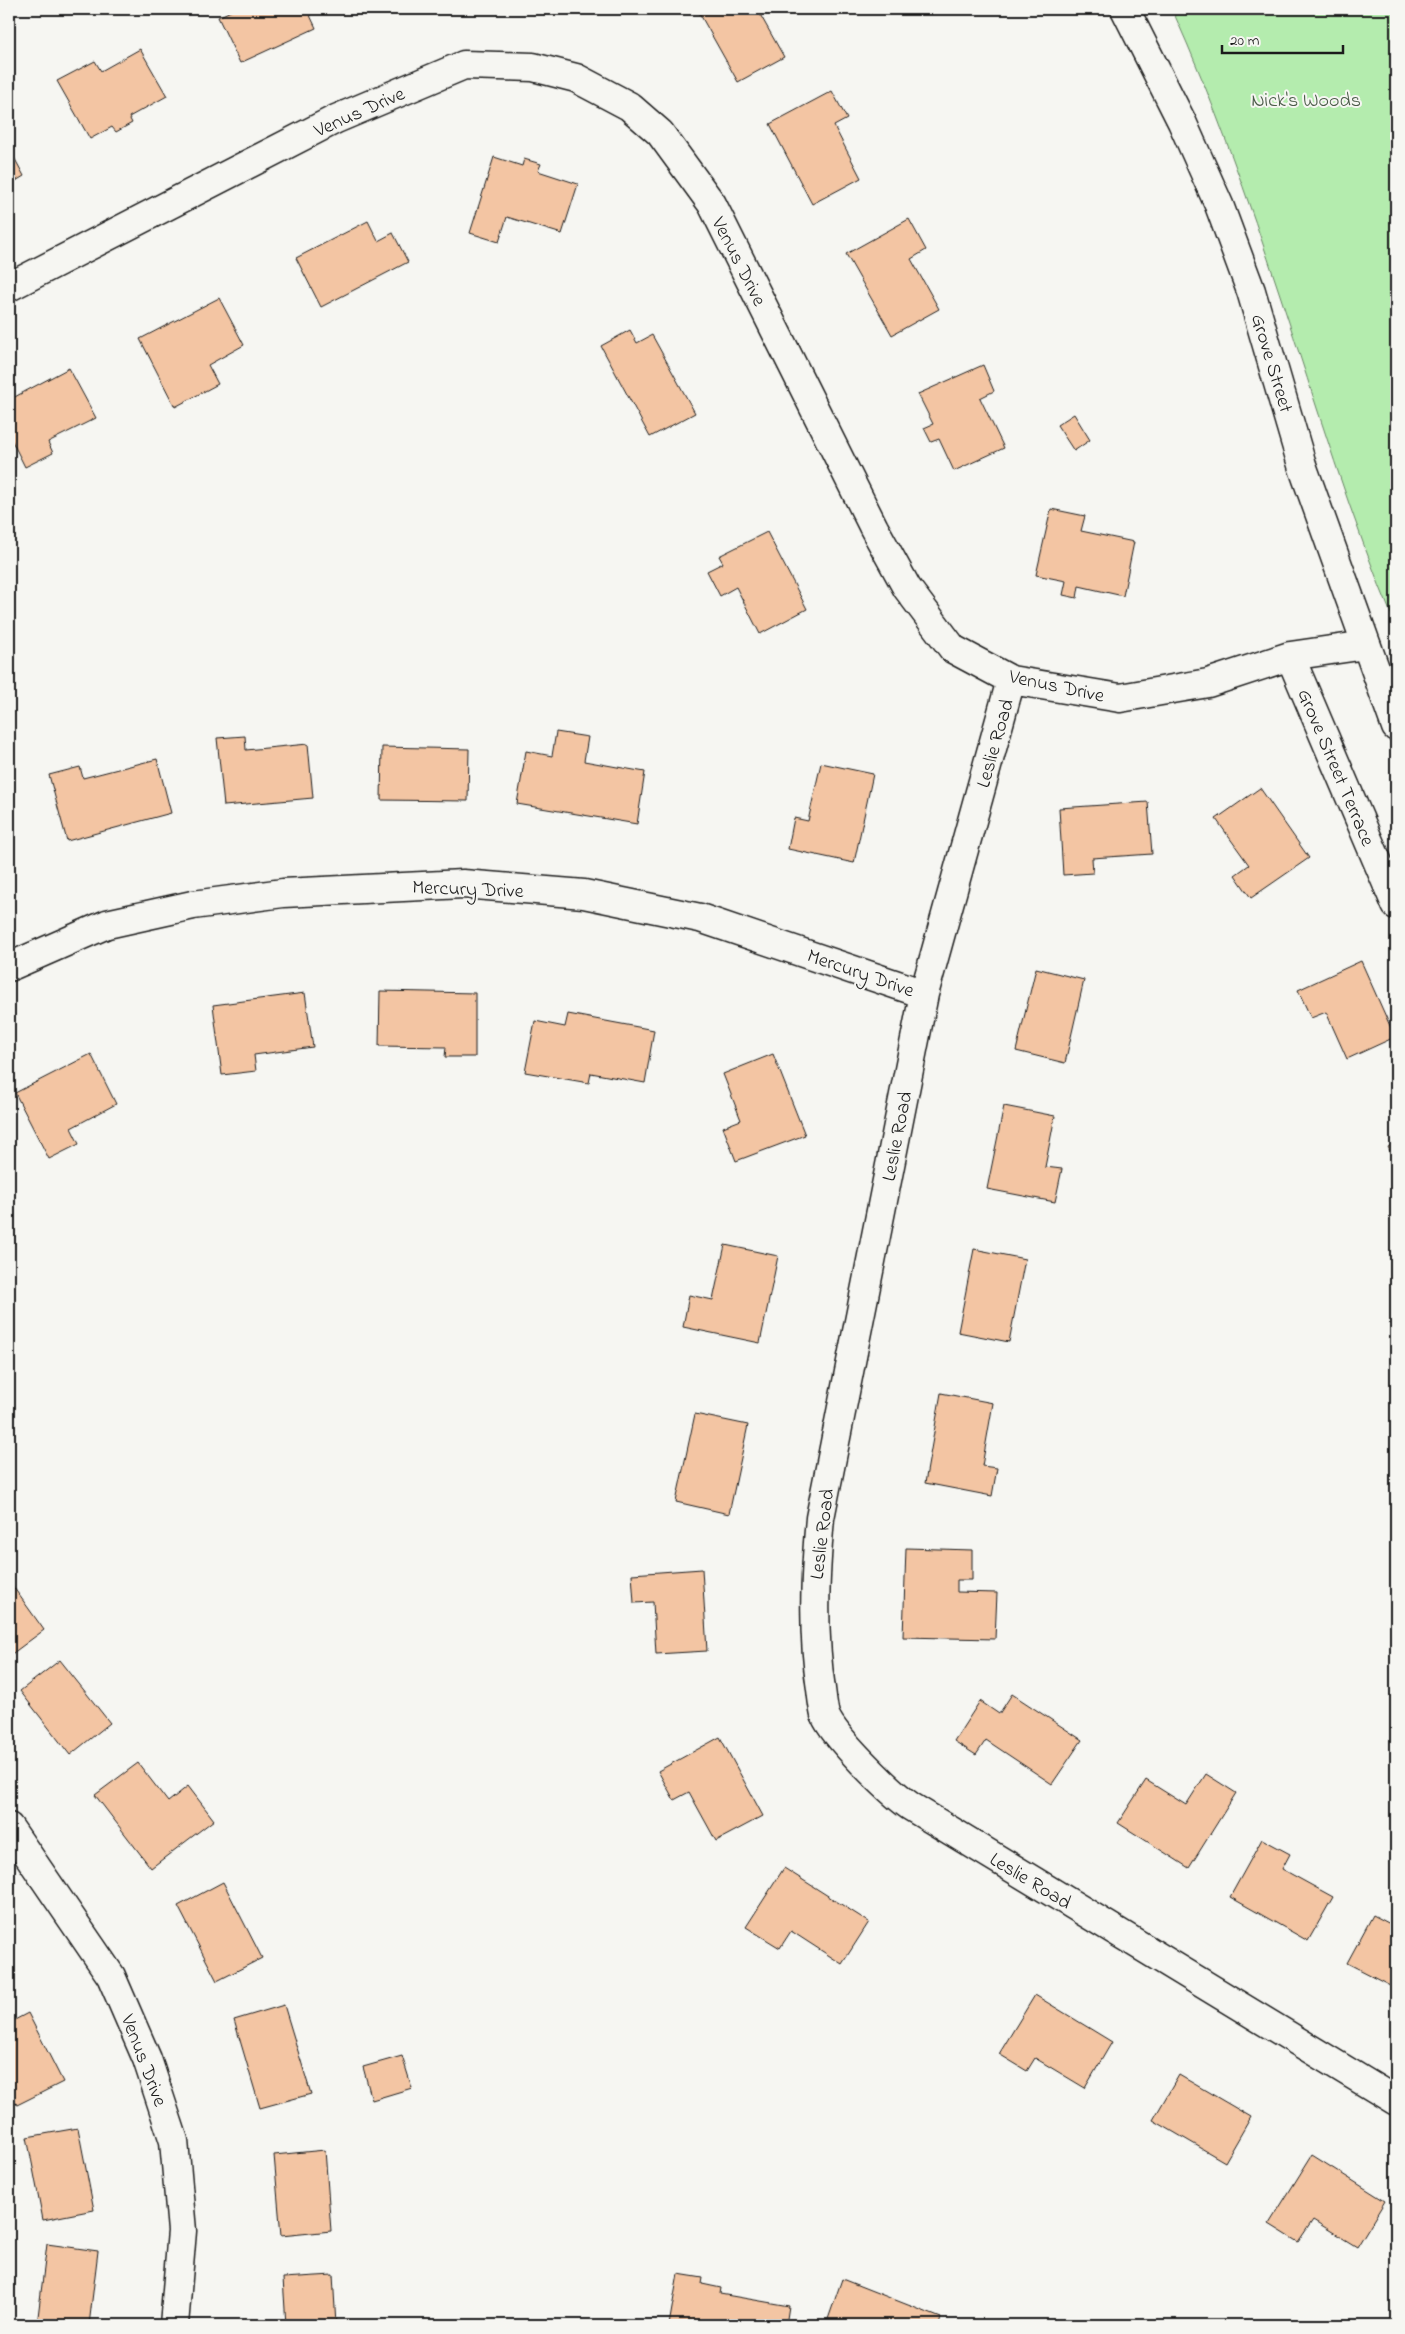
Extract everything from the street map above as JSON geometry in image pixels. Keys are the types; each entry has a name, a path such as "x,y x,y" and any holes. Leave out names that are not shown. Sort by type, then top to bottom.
{"street":[{"name":"Grove Street","path":"1125,9 1182,122 1220,205 1251,291 1302,465 1396,727"},
{"name":"Venus Drive","path":"9,287 336,119 464,65 533,67 576,78 629,106 654,127 712,204 874,528 907,588 953,649 1011,680 1120,698 1208,683 1290,656 1366,645"},
{"name":"Grove Street Terrace","path":"1290,656 1396,905"},
{"name":"Leslie Road","path":"1011,680 924,994 820,1518 814,1590 818,1668 826,1716 850,1749 900,1799 910,1806 1396,2101"},
{"name":"Mercury Drive","path":"9,967 107,924 193,905 283,893 463,884 584,894 700,918 924,994"},
{"name":"Venus Drive","path":"9,1828 111,1976 148,2059 174,2141 182,2231 174,2325"}],"green space":[{"name":"Nick's Woods","path":"1172,9 1396,9 1396,626 1349,503 1243,186 1202,79"}],"building":[{"path":"235,9 307,9 316,28 240,63 218,17"},
{"path":"697,9 757,9 784,57 738,82"},
{"path":"140,49 167,96 129,117 132,123 116,132 112,127 90,139 57,81 95,61 101,71"},
{"path":"832,91 847,119 834,126 861,178 812,204 770,124"},
{"path":"9,148 24,176 9,185"},
{"path":"494,157 522,166 524,159 541,164 538,171 578,184 562,234 507,217 499,242 470,233"},
{"path":"909,219 926,250 911,259 939,309 892,335 846,254"},
{"path":"368,221 378,241 393,233 408,262 321,307 296,258"},
{"path":"219,298 244,345 208,365 218,384 175,407 140,339"},
{"path":"630,330 637,343 652,335 695,413 650,437 601,346"},
{"path":"983,365 994,391 980,398 1004,448 954,471 939,439 931,442 924,428 933,424 918,394"},
{"path":"69,368 96,418 48,442 53,453 25,467 9,435 9,400"},
{"path":"1074,414 1090,440 1074,451 1057,425"},
{"path":"1051,509 1085,516 1081,531 1134,542 1123,596 1079,586 1077,598 1063,595 1066,581 1036,575"},
{"path":"767,532 807,609 760,634 736,587 720,596 707,571 723,563 719,556"},
{"path":"556,732 588,737 584,761 645,772 637,824 517,804 526,751 552,756"},
{"path":"245,736 246,750 308,744 313,798 224,806 217,738"},
{"path":"382,747 469,749 468,801 381,800"},
{"path":"157,759 171,813 67,841 49,775 80,767 83,778"},
{"path":"821,763 873,774 854,863 788,849 794,818 808,821"},
{"path":"1260,788 1309,858 1251,898 1235,875 1249,865 1216,819"},
{"path":"1148,802 1152,854 1092,858 1093,873 1063,875 1059,808"},
{"path":"1361,961 1395,1037 1347,1059 1326,1012 1311,1018 1298,990"},
{"path":"1036,968 1084,980 1065,1063 1016,1051"},
{"path":"380,991 475,993 475,1057 445,1057 446,1047 379,1046"},
{"path":"305,993 313,1047 254,1055 256,1071 222,1075 213,1005"},
{"path":"568,1014 654,1030 645,1083 591,1073 589,1083 525,1072 535,1021 565,1027"},
{"path":"91,1054 116,1104 71,1128 79,1144 49,1159 15,1093"},
{"path":"773,1054 805,1135 736,1161 723,1127 741,1120 723,1074"},
{"path":"1004,1106 1055,1116 1045,1167 1062,1169 1055,1202 987,1189"},
{"path":"1396,1142 1396,1163 1388,1147"},
{"path":"725,1245 778,1256 760,1343 683,1327 689,1295 713,1300"},
{"path":"974,1249 1025,1259 1009,1342 958,1332"},
{"path":"941,1393 993,1403 982,1466 997,1468 992,1496 925,1483"},
{"path":"695,1414 748,1425 729,1514 676,1502"},
{"path":"906,1548 972,1550 972,1580 957,1580 957,1592 997,1593 995,1639 903,1637"},
{"path":"702,1569 707,1651 656,1654 653,1602 634,1603 632,1574"},
{"path":"9,1581 44,1630 9,1656"},
{"path":"60,1660 110,1723 70,1755 20,1691"},
{"path":"1012,1694 1082,1740 1052,1784 986,1740 976,1755 954,1741 980,1701 999,1714"},
{"path":"720,1737 763,1816 716,1841 689,1792 674,1800 658,1771"},
{"path":"138,1763 168,1802 188,1786 214,1820 151,1868 95,1795"},
{"path":"1206,1774 1236,1793 1189,1868 1118,1823 1146,1780 1186,1805"},
{"path":"1262,1839 1290,1854 1282,1869 1333,1897 1308,1941 1230,1897"},
{"path":"784,1868 869,1922 842,1964 791,1931 780,1948 746,1927"},
{"path":"223,1882 262,1958 217,1981 178,1906"},
{"path":"1373,1915 1396,1927 1396,1988 1347,1963"},
{"path":"1035,1995 1112,2042 1085,2088 1035,2058 1027,2071 999,2054"},
{"path":"284,2005 311,2094 260,2108 234,2020"},
{"path":"28,2013 63,2082 17,2105 9,2089 9,2023"},
{"path":"402,2056 412,2088 372,2100 363,2067"},
{"path":"1179,2075 1251,2117 1225,2162 1153,2120"},
{"path":"78,2128 94,2210 43,2220 27,2137"},
{"path":"325,2150 331,2231 281,2236 274,2155"},
{"path":"1312,2155 1385,2201 1357,2247 1313,2220 1298,2242 1269,2224"},
{"path":"47,2244 98,2251 89,2325 37,2325"},
{"path":"678,2274 703,2278 702,2284 721,2288 720,2294 789,2306 786,2325 669,2325"},
{"path":"333,2275 336,2325 286,2325 283,2278"},
{"path":"842,2279 941,2318 939,2325 826,2325"},
{"path":"605,2321 608,2325 598,2325"}]}
